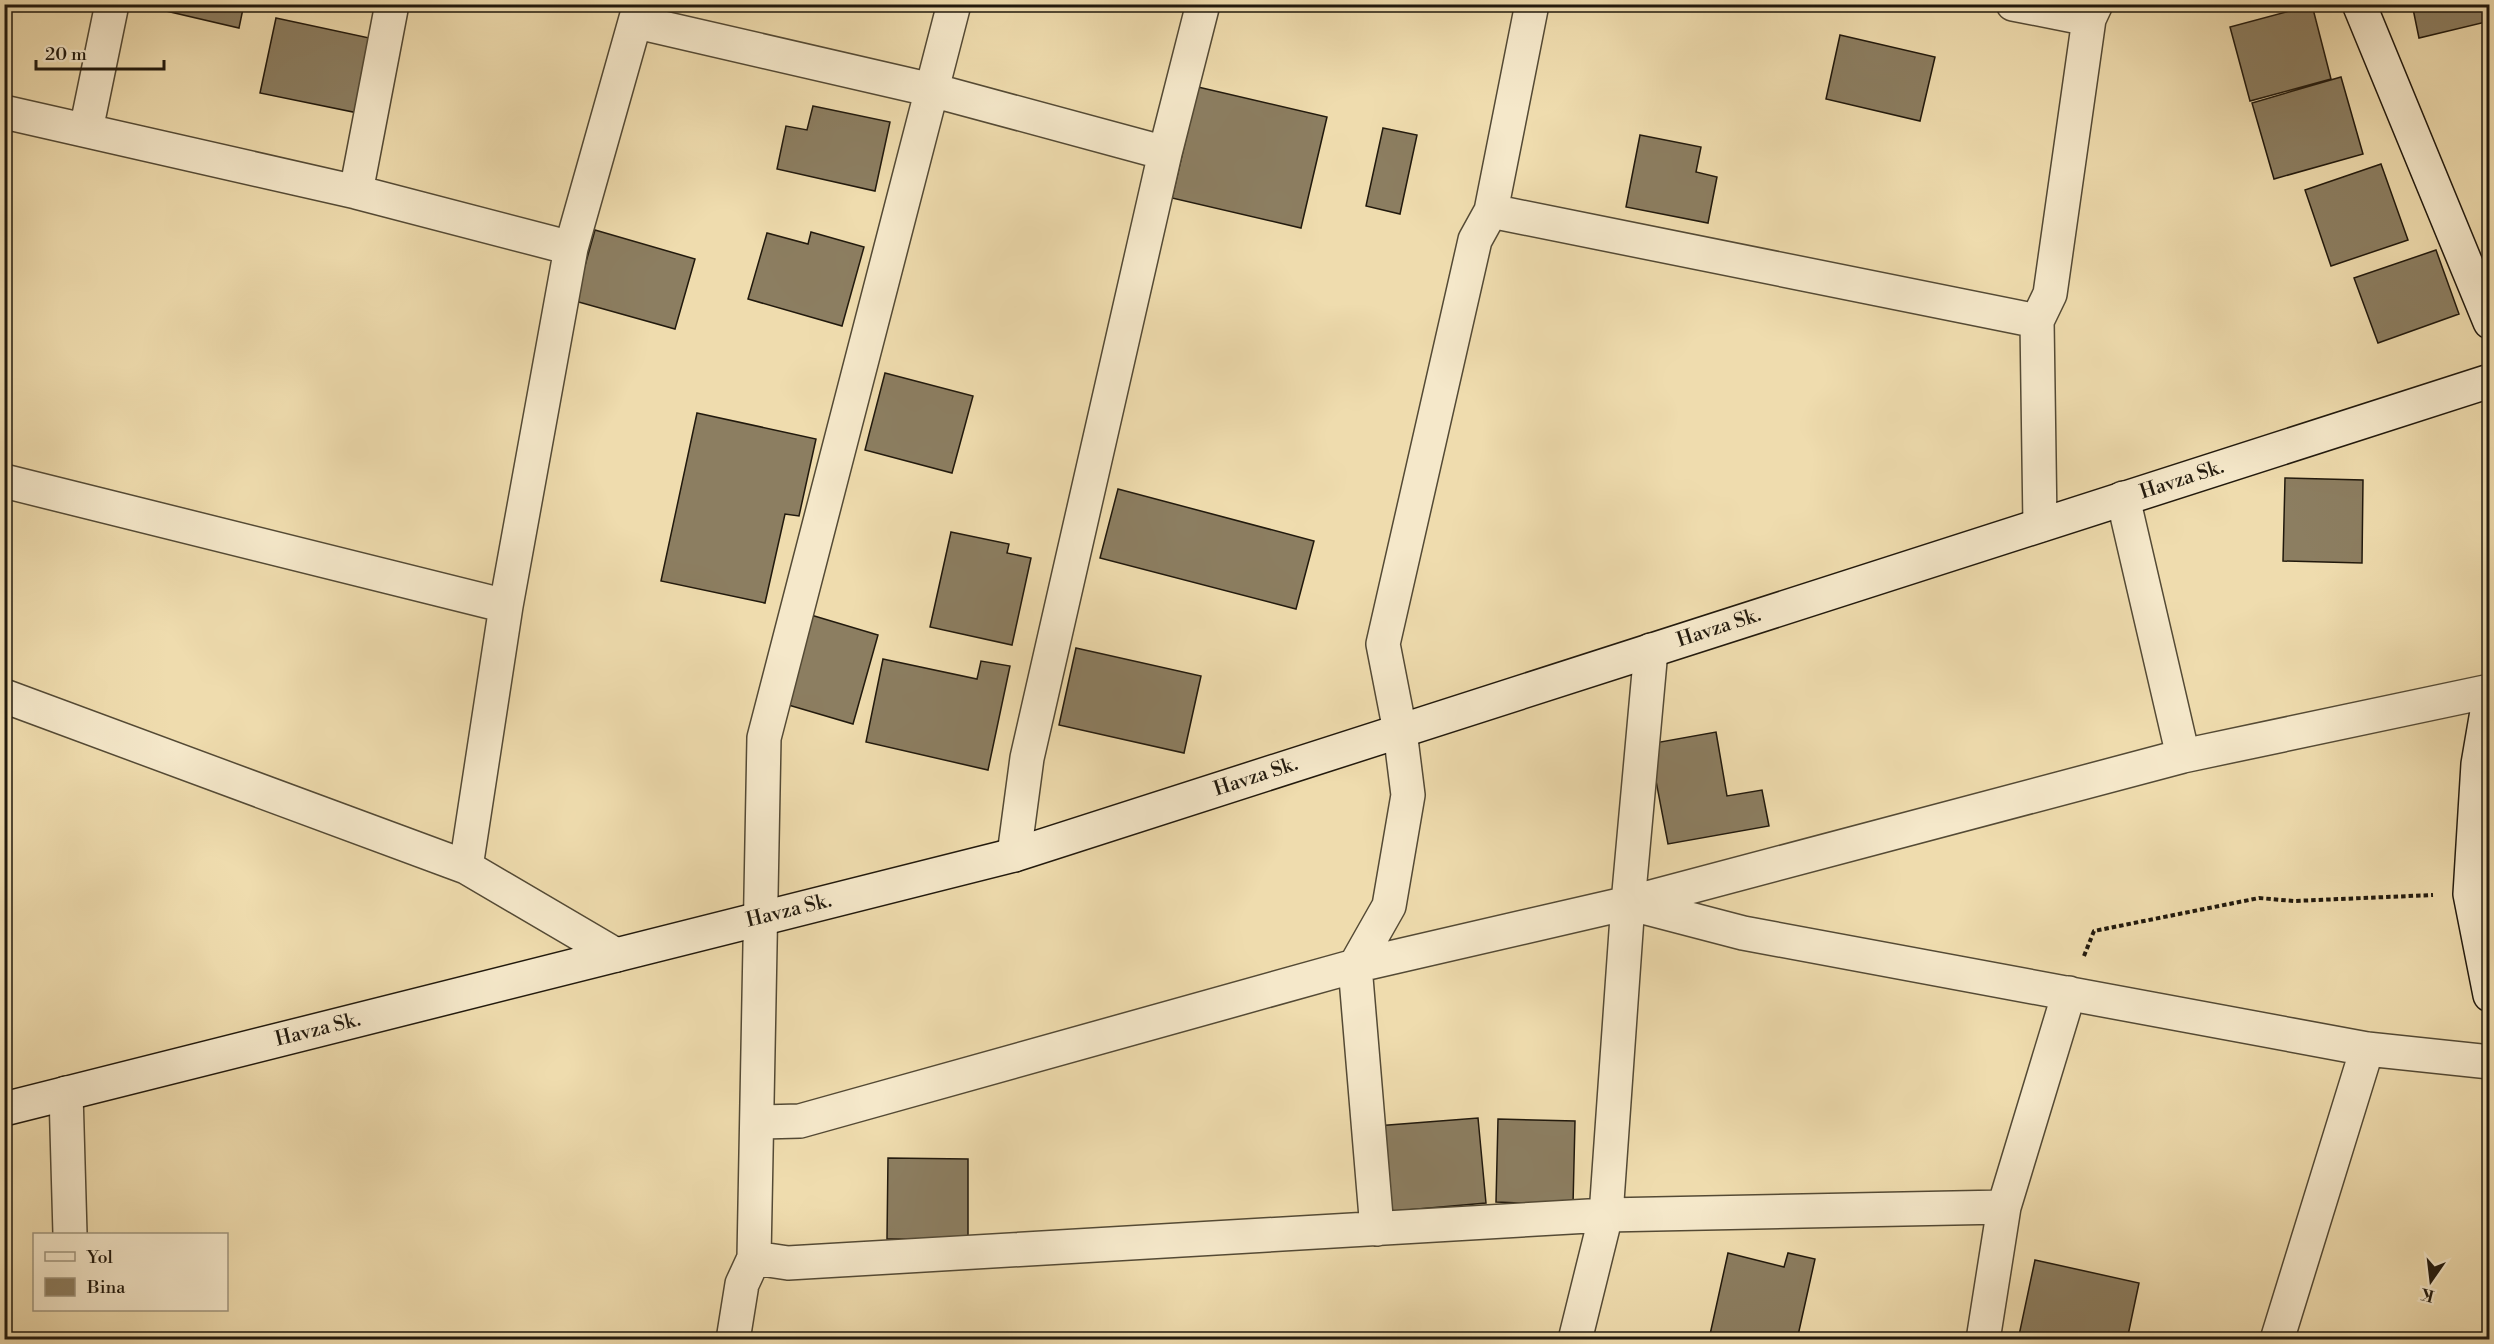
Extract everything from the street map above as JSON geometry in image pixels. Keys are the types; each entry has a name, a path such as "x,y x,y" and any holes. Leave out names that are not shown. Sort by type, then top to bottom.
{"street":[{"path":"86,130 112,4"},
{"path":"356,192 392,4"},
{"path":"733,1340 742,1284 754,1258 764,738 954,4"},
{"path":"1014,855 1027,758 1166,153 1203,4"},
{"path":"1377,1229 1355,966 1389,906 1408,795 1400,731 1383,644 1475,240 1491,211 1532,4"},
{"path":"2013,4 2092,12 2050,294 2037,321 2040,525"},
{"path":"2359,4 2490,322"},
{"path":"466,867 506,606 571,249 638,13 1166,153"},
{"path":"4,112 356,192 571,249"},
{"path":"1491,211 2037,321"},
{"name":"Havza Sk.","path":"4,1109 1014,855 2490,381"},
{"path":"4,481 506,606"},
{"path":"2123,498 2182,756"},
{"path":"1575,1340 1606,1215 1628,903 1651,650"},
{"path":"758,1122 800,1121 1355,966 1628,903 2182,756 2490,692 2478,764 2470,894 2490,995"},
{"path":"4,696 466,867 616,955"},
{"path":"1628,903 1743,933 2367,1049 2490,1062"},
{"path":"1983,1340 2004,1207 2069,993"},
{"path":"2277,1340 2367,1049"},
{"path":"66,1093 70,1233"},
{"path":"754,1258 788,1263 1606,1215 2004,1207"}],"path":[{"path":"2069,993 2094,931 2259,898 2294,901 2470,894"}],"building":[{"path":"136,4 244,4 239,28"},
{"path":"2153,4 2251,4 2154,9"},
{"path":"2412,4 2490,4 2490,21 2419,38"},
{"path":"2312,5 2331,79 2250,101 2230,27"},
{"path":"276,18 374,39 358,113 260,93"},
{"path":"1840,35 1935,57 1920,121 1826,99"},
{"path":"2341,77 2363,154 2274,179 2252,103"},
{"path":"1198,87 1327,117 1301,228 1172,198"},
{"path":"813,106 890,122 875,191 777,169 786,126 807,130"},
{"path":"1383,128 1417,135 1400,214 1366,206"},
{"path":"1640,135 1701,147 1696,172 1717,177 1708,223 1626,207"},
{"path":"2381,164 2408,240 2331,266 2305,190"},
{"path":"595,230 695,259 675,329 575,301"},
{"path":"811,232 864,247 842,326 748,299 767,233 808,244"},
{"path":"2436,250 2459,314 2378,343 2354,278"},
{"path":"885,373 973,396 952,473 865,450"},
{"path":"697,413 816,439 799,516 785,514 765,603 661,581"},
{"path":"2285,478 2363,480 2362,563 2283,561"},
{"path":"1118,489 1314,541 1296,609 1100,558"},
{"path":"951,532 1009,544 1007,553 1031,558 1012,645 930,627"},
{"path":"811,615 878,635 853,724 785,704"},
{"path":"1076,648 1201,676 1184,753 1059,725"},
{"path":"883,659 977,679 981,661 1010,666 988,770 866,742"},
{"path":"1716,732 1727,796 1762,790 1769,826 1668,844 1649,744"},
{"path":"1478,1118 1486,1203 1384,1212 1376,1126"},
{"path":"1498,1119 1575,1121 1573,1205 1496,1202"},
{"path":"888,1158 968,1159 968,1239 887,1239"},
{"path":"1728,1253 1784,1267 1788,1253 1815,1259 1797,1340 1709,1339"},
{"path":"2035,1260 2139,1283 2127,1340 2018,1340"}]}
